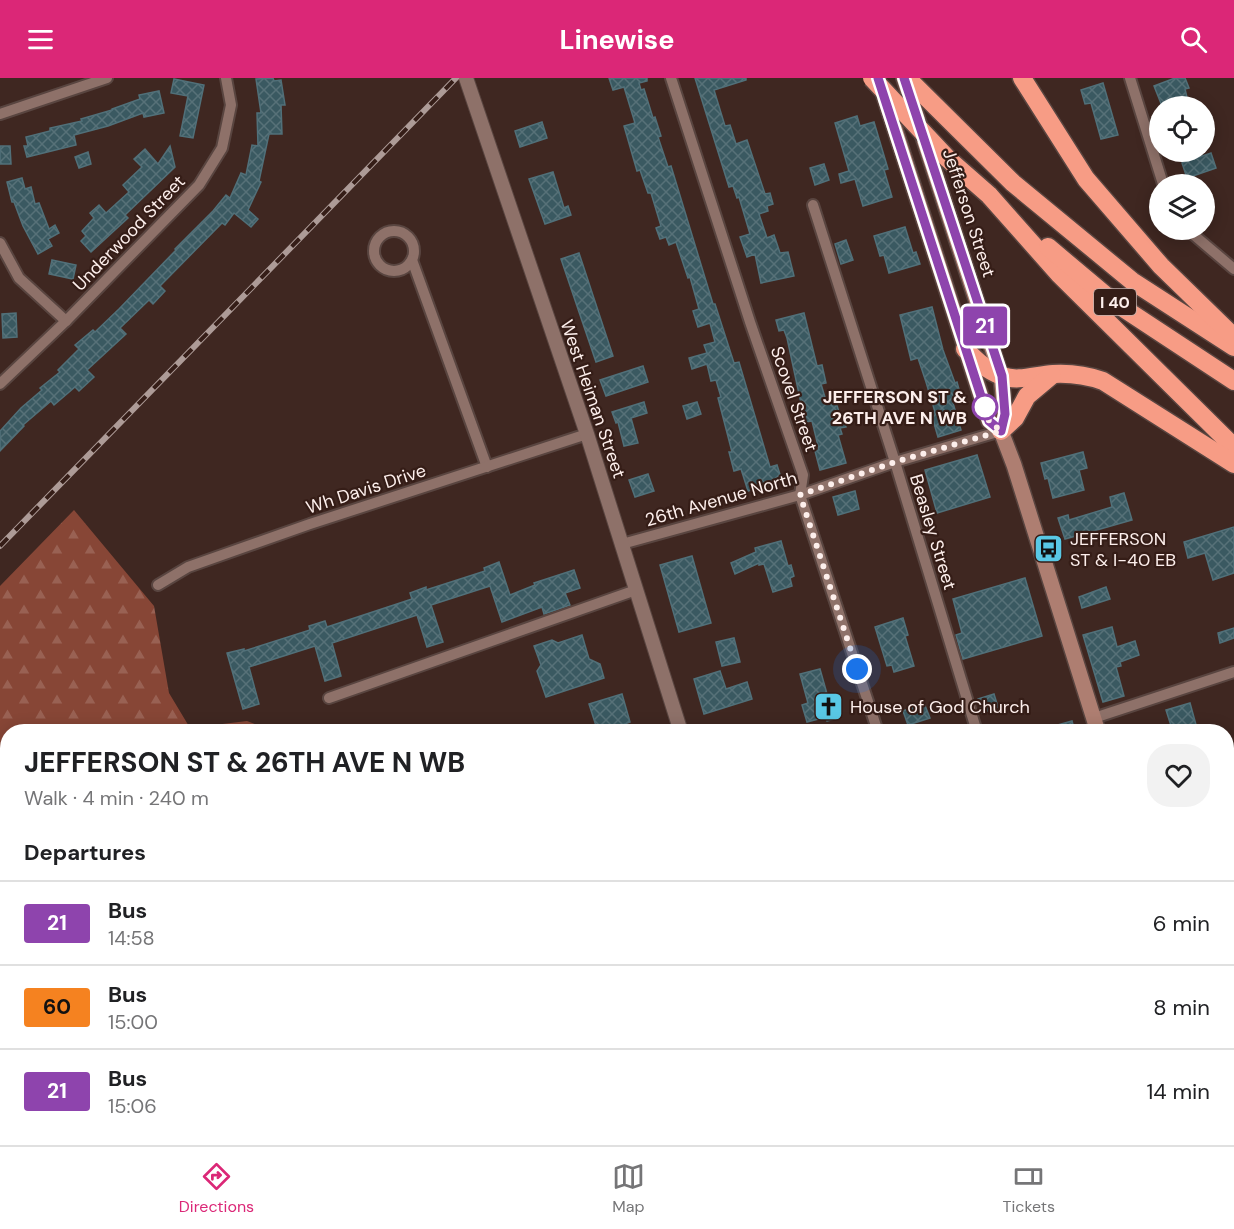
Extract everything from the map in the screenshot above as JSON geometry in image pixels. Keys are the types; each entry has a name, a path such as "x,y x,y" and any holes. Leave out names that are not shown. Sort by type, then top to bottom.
{"highway":[{"name":"I 40","path":"872,78 948,159 1005,211 1111,300 1234,381"},
{"name":"I 40","path":"905,78 1013,183 1132,281 1234,347"},
{"path":"1022,78 1086,179 1161,266 1234,337"},
{"path":"1005,211 1059,274 1234,447"},
{"path":"965,349 986,369 1013,379 1054,374 1084,375 1103,381 1234,464"},
{"path":"1001,431 1015,418 1027,396 1054,374"}],"main road":[{"name":"Jefferson Street","path":"878,78 989,421 1001,431 1014,465 1096,724"},
{"name":"Jefferson Street","path":"905,78 1002,376 1005,414 1001,431"}],"street":[{"path":"0,114 107,78"},
{"name":"Underwood Street","path":"0,384 66,321 199,185 222,148 231,105 226,78"},
{"name":"West Heiman Street","path":"466,78 587,434 678,724"},
{"name":"Scovel Street","path":"671,78 750,322 803,475 800,495 875,724"},
{"path":"1130,78 1160,174"},
{"name":"Beasley Street","path":"813,205 895,462 975,724"},
{"path":"1200,240 1234,269"},
{"path":"0,243 19,278 66,321"},
{"path":"411,260 487,467"},
{"name":"26th Avenue North","path":"622,544 800,495 895,462 1001,431"},
{"name":"Wh Davis Drive","path":"158,585 188,567 310,524 587,434"},
{"path":"329,698 636,590"},
{"path":"1099,724 1234,672"}],"green space":[{"path":"74,510 154,606 169,693 188,724 0,724 0,586"},
{"path":"247,721 255,724 223,724"}],"building":[{"path":"273,78 274,81 281,80 285,105 281,105 282,134 269,134 259,181 261,182 248,210 258,219 251,227 234,213 225,225 222,223 160,286 165,291 153,304 149,300 120,328 126,334 87,370 94,377 79,391 75,387 54,405 51,401 23,425 0,451 0,431 42,390 40,388 60,372 58,370 79,349 75,345 93,330 95,332 119,309 226,195 230,198 241,173 246,175 252,145 258,146 257,113 261,113 256,79"},
{"path":"609,78 647,78 647,81 639,83 641,90 644,89 653,118 655,117 661,136 658,137 668,167 671,166 713,304 715,304 734,363 739,362 770,467 777,465 782,481 748,491 741,469 734,471 716,380 711,381 707,364 692,369 689,358 707,353 704,345 715,342 710,323 698,327 693,311 699,309 690,277 688,278 676,242 669,245 666,237 660,239 656,228 661,226 651,193 648,193 640,170 637,171 624,126 635,123 624,87 613,90"},
{"path":"695,78 746,78 746,80 714,90 725,126 730,125 736,144 747,140 765,194 770,193 773,204 767,206 768,211 759,214 767,238 774,235 780,253 788,252 794,276 761,283 755,254 747,257 740,237 750,234 739,197 737,198 733,186 729,187"},
{"path":"1175,78 1185,78 1189,88 1185,89 1187,96 1158,96 1154,86"},
{"path":"174,79 204,85 193,138 180,136 188,96 171,93"},
{"path":"1103,83 1118,135 1101,139 1091,103 1085,104 1081,90"},
{"path":"159,91 164,113 144,117 143,113 74,135 76,145 27,157 24,146 28,146 26,137 50,131 50,128 82,121 81,119 140,99 139,95"},
{"path":"857,116 860,126 874,122 888,169 884,170 892,197 863,206 855,179 841,183 839,174 849,171 835,123"},
{"path":"542,122 547,138 520,147 515,131"},
{"path":"0,146 10,146 11,164 0,164"},
{"path":"170,146 175,167 125,215 128,218 91,252 81,241 86,236 82,231 94,218 90,213 99,205 106,213 129,192 123,185 142,167 134,159 145,149 158,164"},
{"path":"88,152 91,164 79,168 75,157"},
{"path":"1214,162 1216,168 1199,174 1186,174 1182,163"},
{"path":"824,164 829,180 815,185 810,168"},
{"path":"553,172 564,208 568,206 571,215 545,224 529,179"},
{"path":"22,178 25,189 31,187 35,204 39,203 49,229 55,225 59,233 48,239 52,246 38,254 12,202 7,182"},
{"path":"905,227 913,253 916,252 920,264 889,273 884,255 880,256 874,236"},
{"path":"846,240 853,260 841,264 835,244"},
{"path":"579,253 613,356 596,362 561,259"},
{"path":"52,260 76,265 73,279 49,274"},
{"path":"932,307 943,350 962,400 953,403 961,430 938,437 931,413 935,412 926,382 918,358 911,360 900,315"},
{"path":"16,313 17,337 3,338 2,314"},
{"path":"804,313 817,366 822,365 826,383 821,384 827,404 836,402 846,427 840,428 842,434 838,435 846,463 820,470 815,451 819,450 812,421 805,422 787,338 784,330 779,331 776,320"},
{"path":"643,366 648,382 606,396 600,380"},
{"path":"644,402 647,413 631,418 638,443 624,446 618,422 616,423 612,412"},
{"path":"697,402 701,414 687,419 683,406"},
{"path":"1083,452 1087,468 1079,470 1084,490 1053,498 1041,463"},
{"path":"977,455 990,497 937,513 925,470"},
{"path":"648,474 654,491 635,497 629,480"},
{"path":"855,491 859,509 838,515 833,497"},
{"path":"1124,493 1132,520 1065,539 1058,518 1068,515 1069,520 1112,507 1110,497"},
{"path":"1234,527 1234,573 1213,580 1205,553 1188,558 1184,542"},
{"path":"781,541 788,566 791,565 794,576 790,578 792,586 773,592 764,564 759,565 759,563 735,574 731,563 756,552 755,548"},
{"path":"692,556 711,623 679,632 660,565"},
{"path":"499,562 510,595 535,585 534,583 574,570 580,588 565,593 570,605 544,614 542,607 502,622 490,586 431,605 443,642 427,647 417,615 332,643 341,676 325,681 315,646 249,667 259,704 243,709 227,653 244,649 244,651 310,630 309,626 325,621 327,627 412,599 410,593 485,571 484,568"},
{"path":"1025,578 1042,636 963,659 956,635 962,633 953,599"},
{"path":"1106,587 1110,599 1082,608 1079,597"},
{"path":"903,618 908,635 905,636 914,666 894,672 892,665 887,666 875,627"},
{"path":"1112,627 1117,647 1135,641 1139,655 1120,662 1121,666 1116,667 1124,696 1103,702 1083,635"},
{"path":"1234,628 1234,638 1220,643 1218,633"},
{"path":"582,635 589,659 600,664 604,678 546,697 537,671 541,665 534,646 552,640 558,643"},
{"path":"734,638 740,662 722,666 716,642"},
{"path":"820,669 829,701 833,700 838,718 827,721 826,717 807,722 802,705 808,703 800,674"},
{"path":"720,671 726,689 747,682 752,699 704,714 694,679"},
{"path":"622,694 630,722 595,724 589,704"},
{"path":"994,694 998,707 982,713 978,699"},
{"path":"924,703 930,718 908,724 903,711"},
{"path":"1190,703 1196,724 1170,724 1166,710"}],"railway":[{"path":"0,546 456,78"}],"bus line":[{"name":"21","path":"878,78 989,421 1001,431 1005,414 1002,376 904,78"}],"place":[{"name":"JEFFERSON ST & 26TH AVE N WB","path":"985,407"},
{"name":"JEFFERSON ST & I-40 EB","path":"1049,549"},
{"name":"House of God Church","path":"829,707"}],"route":[{"path":"857,669 800,495 895,462 1001,431 989,421 983,403 985,407"}]}
